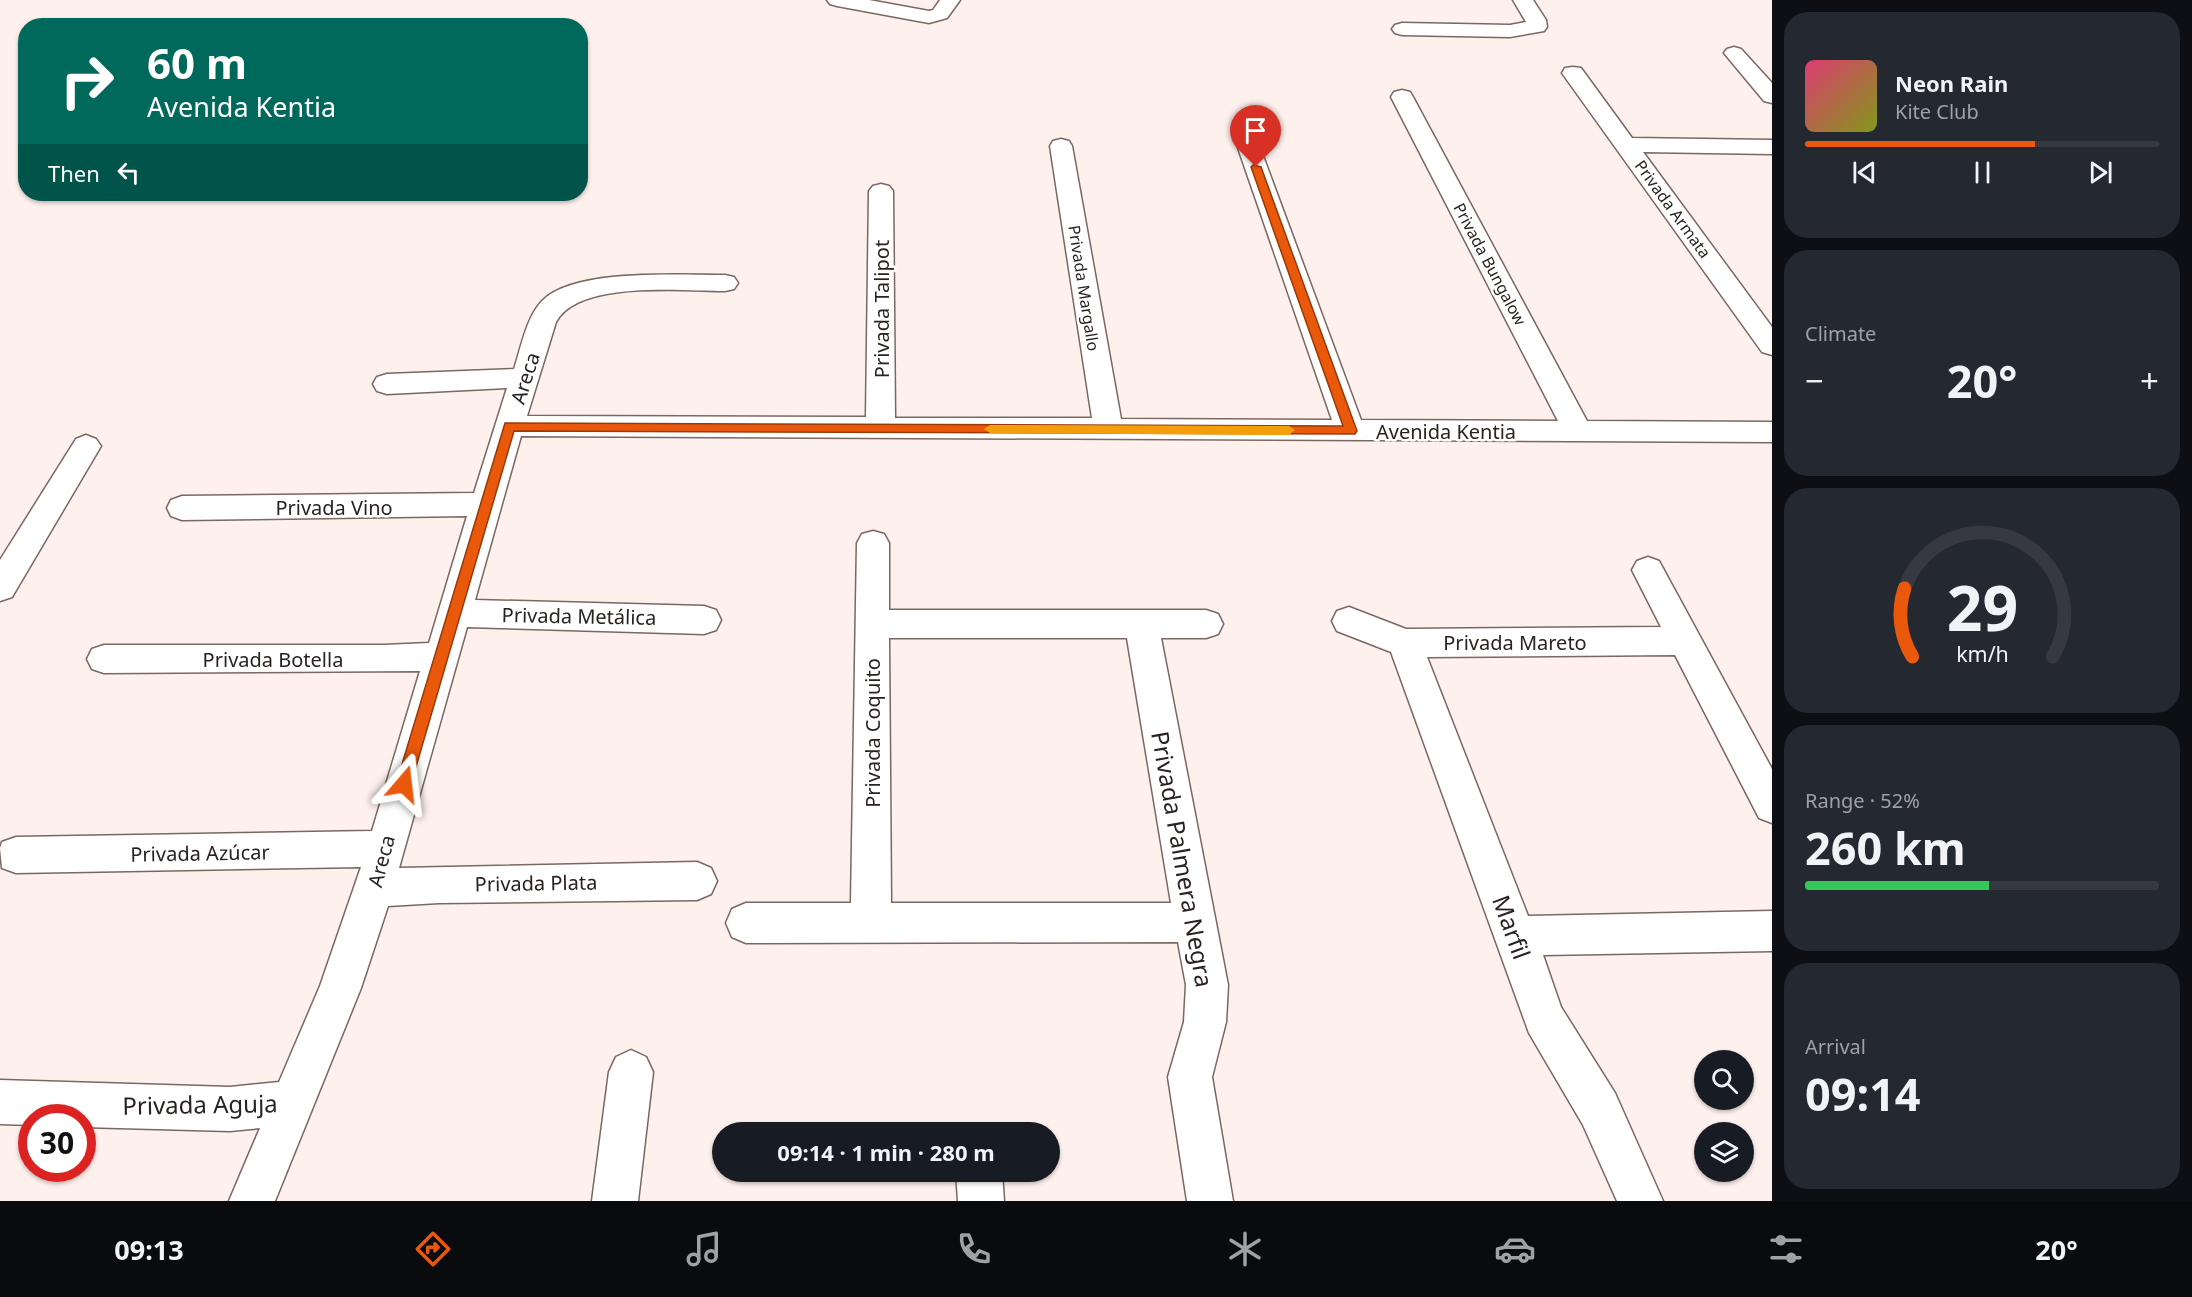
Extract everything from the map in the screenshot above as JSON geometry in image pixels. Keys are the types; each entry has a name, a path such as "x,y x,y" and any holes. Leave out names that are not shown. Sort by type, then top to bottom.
{"street":[{"path":"837,0 929,17 940,14 950,0"},
{"path":"1402,29 1510,31 1537,27 1536,20 1523,0"},
{"path":"1734,53 1772,96"},
{"name":"Privada Armata","path":"1573,73 1628,145 1772,346"},
{"name":"Privada Bungalow","path":"1402,97 1578,432"},
{"path":"1248,145 1351,431"},
{"path":"1628,145 1772,147"},
{"name":"Privada Margallo","path":"1061,146 1108,430"},
{"name":"Privada Talipot","path":"880,428 881,191"},
{"name":"Areca","path":"252,1201 340,988 374,888 509,426 543,322 551,307 571,294 600,285 725,283"},
{"path":"387,384 525,378"},
{"name":"Avenida Kentia","path":"509,426 1772,432"},
{"path":"0,588 86,446"},
{"name":"Privada Vino","path":"182,508 487,504"},
{"name":"Privada Coquito","path":"871,922 873,543"},
{"path":"1648,570 1772,806"},
{"name":"Privada Metálica","path":"454,614 704,620"},
{"name":"Privada Mareto","path":"1349,621 1405,643 1685,641"},
{"path":"873,624 1206,624"},
{"name":"Privada Palmera Negra","path":"1142,624 1207,985 1205,1022 1190,1077 1210,1201"},
{"name":"Marfil","path":"1405,643 1545,1018 1599,1109 1640,1201"},
{"name":"Privada Botella","path":"104,659 442,656"},
{"name":"Privada Azúcar","path":"16,855 384,849"},
{"name":"Privada Plata","path":"374,888 439,884 697,881"},
{"path":"746,922 1194,922"},
{"path":"1516,936 1772,931"},
{"path":"615,1201 631,1072"},
{"name":"Privada Aguja","path":"0,1102 230,1109 293,1103"},
{"path":"980,1182 981,1201"}],"slow traffic":[{"path":"990,429 1289,430"}],"route":[{"path":"404,784 509,426 1351,431 1256,167"}]}
